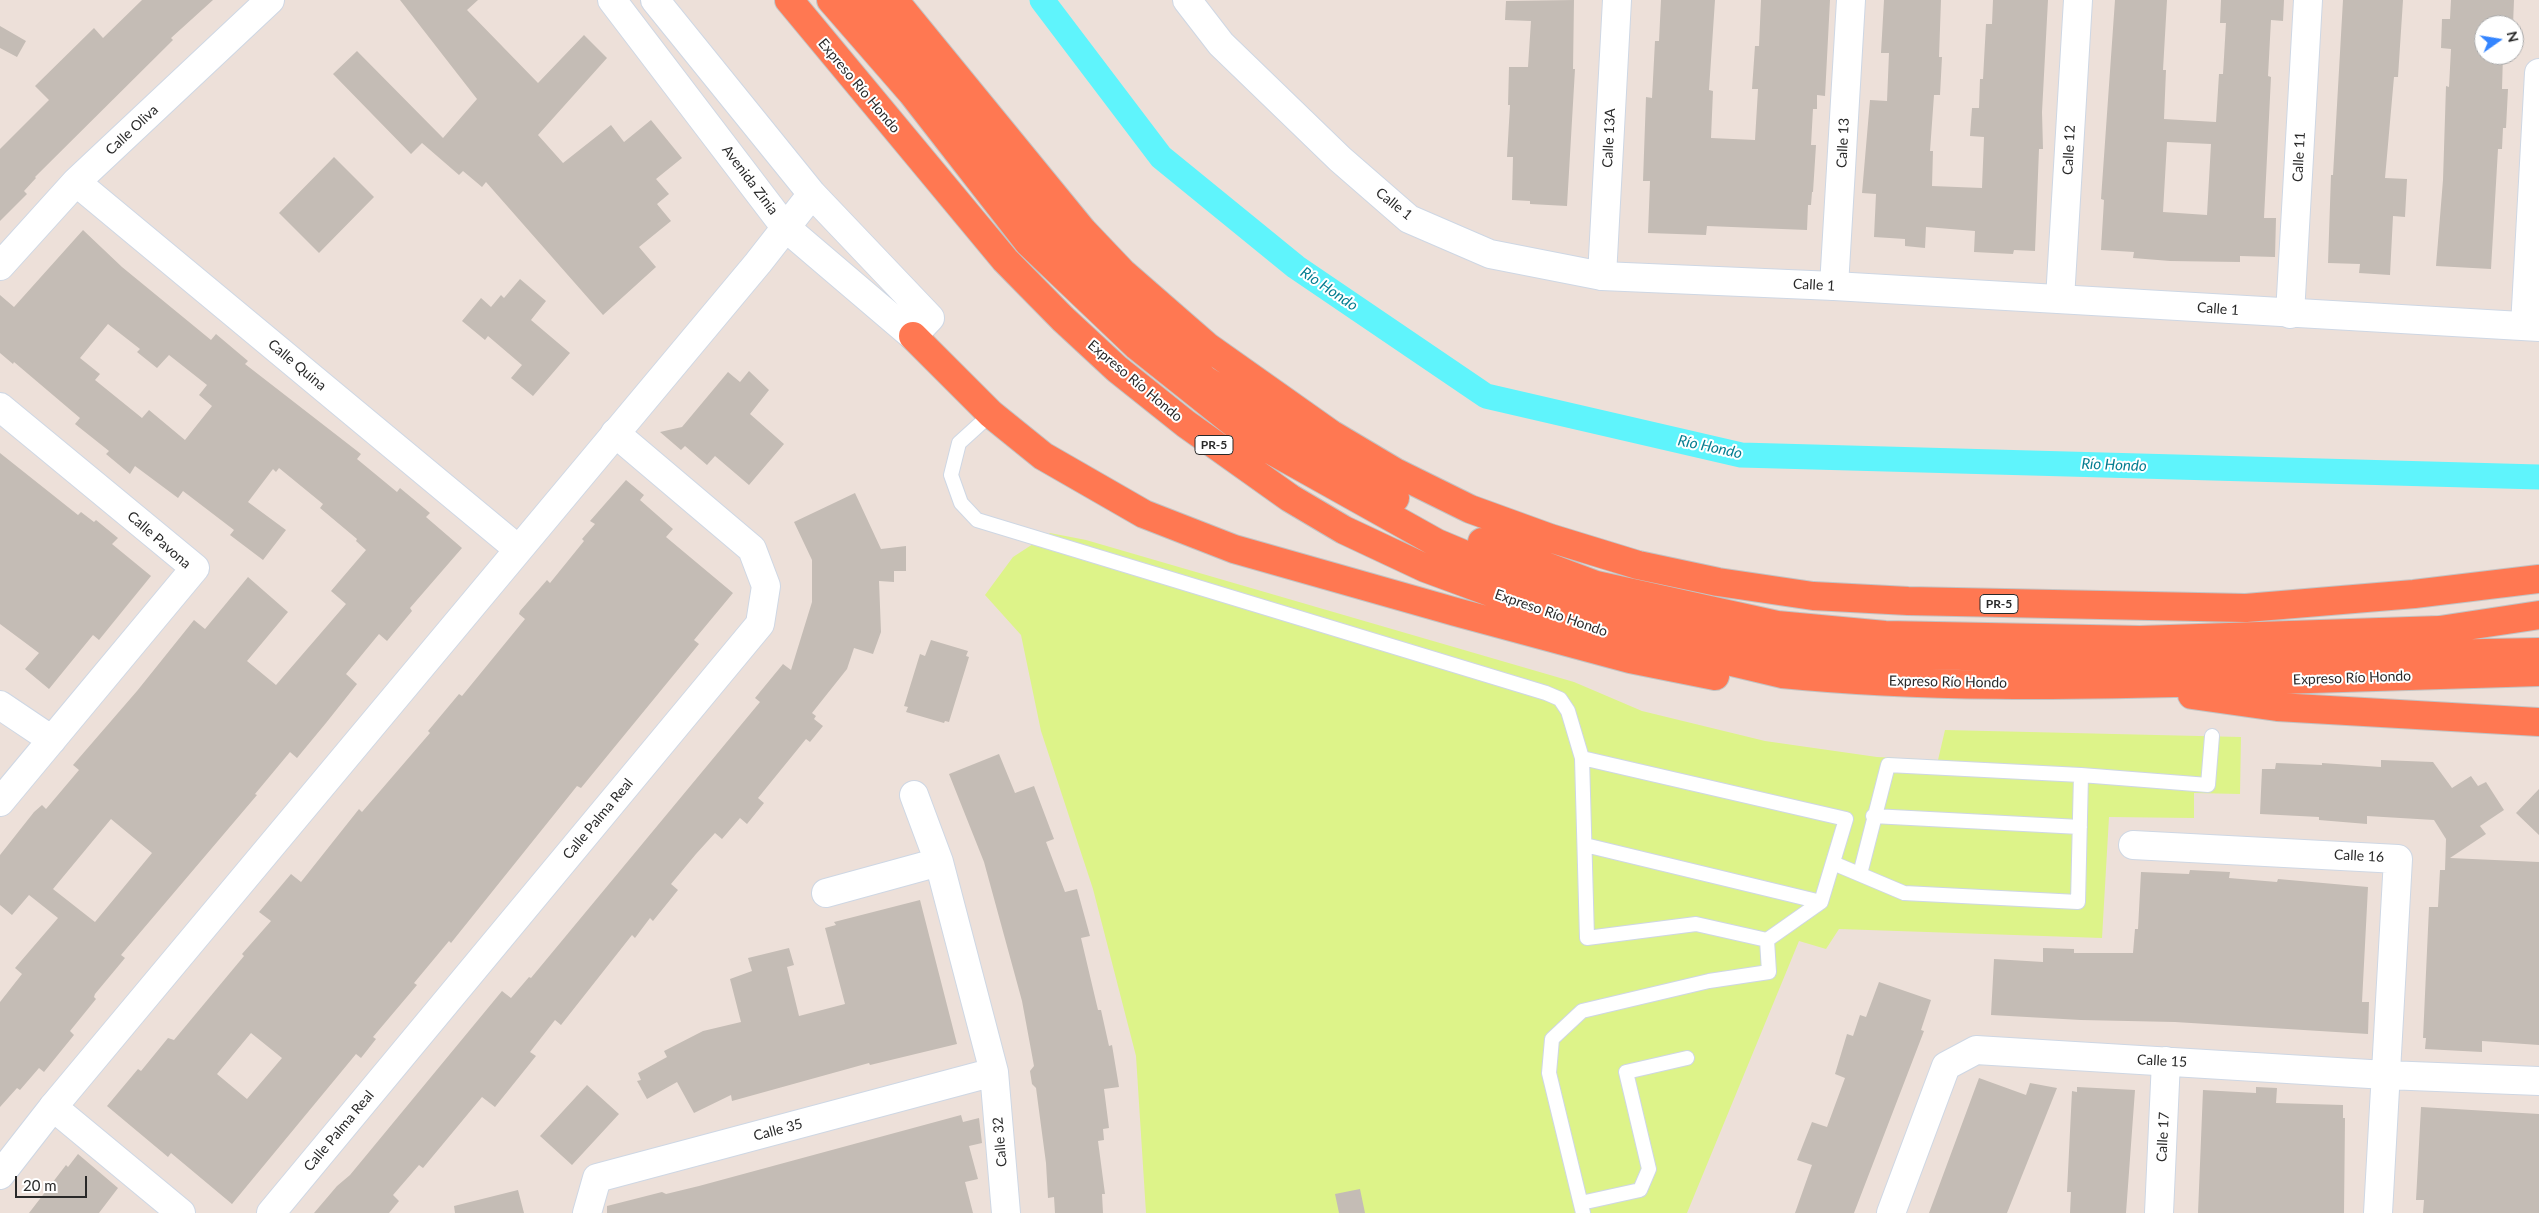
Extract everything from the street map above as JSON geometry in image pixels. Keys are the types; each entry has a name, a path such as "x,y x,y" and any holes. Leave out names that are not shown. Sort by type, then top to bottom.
{"highway":[{"name":"Expreso Río Hondo","path":"789,0 1005,260 1063,319 1117,368 1186,424 1290,498 1344,530 1416,564 1605,632 1782,674 1949,684 2111,684 2539,672"},
{"path":"831,0 912,93 1028,242 1137,346 1260,444 1437,542 1573,599 1662,625 1776,647 1886,654 2118,660 2539,652"},
{"path":"862,0 1047,226 1205,380 1444,528 1596,585 1777,625 1885,635 2140,640 2440,630 2539,615"},
{"name":"PR-5","path":"894,0 1083,231 1122,272 1208,347 1331,434 1396,472 1470,509 1550,538 1638,565 1718,582 1813,596 1908,601 2246,608 2404,594 2539,579"},
{"path":"921,327 991,414 1042,456 1144,514 1234,549 1630,659 1719,676 1782,674"},
{"path":"2111,684 2278,707 2539,722"}],"street":[{"name":"Calle Oliva","path":"0,266 76,182 270,0"},
{"name":"Avenida Zinia","path":"612,0 785,227 921,327"},
{"path":"655,0 921,327"},
{"name":"Calle 1","path":"1187,0 1228,51 1340,159 1409,219 1490,254 1602,276 1834,286 2290,314 2532,326"},
{"name":"Calle 13A","path":"1602,276 1617,0"},
{"name":"Calle 13","path":"1834,286 1851,0"},
{"name":"Calle 12","path":"2060,299 2078,0"},
{"name":"Calle 11","path":"2290,314 2308,0"},
{"path":"2532,326 2539,73"},
{"name":"Calle Quina","path":"76,182 518,549"},
{"path":"0,1175 53,1107 812,194"},
{"name":"Calle Pavona","path":"0,407 195,568 0,802"},
{"name":"Calle Palma Real","path":"270,1213 760,624 766,586 752,549 615,433"},
{"path":"0,705 52,740"},
{"name":"Calle 32","path":"914,795 939,862 994,1072 1006,1213"},
{"name":"Calle 16","path":"2132,844 2398,859 2386,1075"},
{"path":"826,893 939,862"},
{"name":"Calle 15","path":"1891,1213 1946,1066 1976,1050 2386,1075 2539,1082"},
{"name":"Calle 17","path":"2159,1213 2166,1061"},
{"name":"Calle 35","path":"587,1213 597,1178 994,1072"},
{"path":"2378,1213 2386,1075"},
{"path":"53,1107 181,1213"}],"lane":[{"path":"991,414 959,443 951,476 961,503 977,520 1546,693 1560,700 1568,711 1582,758 1587,938 1696,924 1767,940 1821,902 1846,819 1582,758"},
{"path":"1860,874 1873,816 1888,765 2208,785 2212,736"},
{"path":"1833,863 1904,892 2078,902 2081,776"},
{"path":"1873,816 2080,827"},
{"path":"1584,845 1821,902"},
{"path":"1687,1058 1626,1072 1649,1169 1640,1190 1582,1208 1550,1073 1552,1039 1582,1011 1709,981 1769,972 1767,940"}],"green space":[{"path":"1050,533 1086,540 1574,682 1642,711 1765,741 1877,757 1938,760 1945,730 2241,737 2240,794 2194,793 2194,818 2109,817 2102,938 1839,929 1826,949 1799,941 1687,1213 1146,1213 1136,1056 1093,889 1041,731 1021,635 985,595 1013,557"}],"building":[{"path":"142,0 213,0 171,38 173,40 35,177 24,191 27,194 0,221 0,149 49,100 35,86 94,28 103,38"},
{"path":"400,0 478,0 467,10 538,83 584,35 607,58 538,135 563,163 611,125 624,142 651,120 682,158 656,179 669,194 657,204 671,221 639,247 656,267 603,315 486,182 482,187 463,171 459,175 422,143 411,154 333,74 357,51 443,138 477,99"},
{"path":"1574,0 1573,69 1575,69 1567,206 1530,204 1530,201 1512,200 1513,157 1507,157 1510,105 1508,105 1509,67 1528,67 1531,21 1505,20 1506,1"},
{"path":"1661,0 1715,0 1709,90 1713,91 1711,138 1755,140 1758,89 1752,89 1755,46 1759,46 1761,0 1830,0 1825,96 1817,95 1817,109 1813,109 1811,145 1816,145 1813,192 1811,205 1808,205 1807,230 1707,226 1706,235 1648,233 1650,181 1643,181 1646,97 1652,98 1655,41 1659,41"},
{"path":"1884,0 1941,0 1939,57 1942,57 1940,95 1934,95 1930,151 1933,151 1932,186 1982,188 1984,137 1970,136 1972,108 1979,108 1980,79 1983,79 1986,24 1992,24 1993,0 2048,0 2042,112 2043,149 2039,149 2035,251 2014,250 2013,254 1974,252 1975,231 1926,227 1925,248 1905,246 1905,239 1874,237 1876,194 1862,193 1870,100 1887,101 1889,53 1881,53"},
{"path":"2115,0 2167,0 2163,70 2166,70 2164,119 2216,122 2219,74 2223,74 2226,23 2220,23 2221,0 2284,0 2283,21 2271,20 2268,76 2271,77 2264,218 2276,218 2275,257 2240,256 2240,262 2170,261 2133,258 2134,252 2101,250 2104,200 2101,199","holes":["2167,142 2211,144 2207,215 2163,212"]},
{"path":"2343,0 2403,0 2398,77 2394,77 2385,178 2407,179 2405,217 2393,216 2390,275 2359,273 2360,264 2328,263 2331,175 2333,175"},
{"path":"2451,0 2514,0 2513,15 2474,15 2474,65 2503,65 2502,89 2508,89 2506,128 2503,128 2502,149 2498,149 2491,269 2436,266 2443,180 2446,86 2449,87 2451,49 2441,48 2442,19 2450,19"},
{"path":"0,26 26,41 17,57 0,48"},
{"path":"334,157 374,197 319,253 279,213"},
{"path":"83,230 122,267 211,340 216,334 248,361 245,364 361,454 357,459 397,492 400,488 430,513 426,517 462,548 410,608 412,611 387,641 379,634 346,674 357,684 297,758 290,752 255,794 257,795 121,955 125,958 95,994 94,997 96,999 70,1031 74,1035 44,1072 39,1068 20,1090 17,1088 0,1107 0,1002 22,974 15,968 58,918 29,895 12,915 0,905 0,855 34,812 42,805 46,809 79,770 73,765 137,691 194,620 205,629 248,577 288,612 247,661 276,685 346,604 331,591 366,550 356,541 357,539 320,508 323,504 279,468 276,472 273,469 248,502 286,530 263,560 230,535 234,530 183,491 178,498 135,466 130,474 106,454 109,451 75,424 80,418 14,362 13,364 0,353 0,295 14,307","holes":["108,324 140,349 137,352 157,368 169,355 207,385 199,395 212,406 185,440 149,410 142,418 95,380 100,374 80,358","111,819 152,853 95,922 53,889"]},
{"path":"520,279 546,301 531,320 570,353 533,396 511,378 522,365 488,336 485,340 462,321 481,298 491,307 501,295 504,298"},
{"path":"749,371 769,390 750,414 784,444 749,485 715,456 707,465 685,446 681,450 660,432 682,427 728,372 740,382"},
{"path":"0,453 78,515 81,512 94,522 96,520 118,538 112,544 151,576 99,640 93,635 49,689 25,669 39,653 0,624"},
{"path":"626,480 644,495 640,500 673,529 666,537 733,593 694,640 699,644 581,788 577,786 451,943 449,941 414,983 417,985 373,1037 376,1039 361,1058 356,1054 232,1204 171,1153 168,1157 107,1106 138,1069 141,1071 168,1038 174,1040 244,956 242,954 271,921 259,912 291,874 301,882 359,809 362,812 430,733 428,731 459,694 462,696 525,619 519,614 520,611 547,580 550,583 584,541 582,539 595,524 590,521","holes":["251,1033 282,1058 247,1099 217,1074"]},
{"path":"855,493 881,549 906,546 906,571 894,571 894,582 879,581 881,632 873,654 854,648 847,669 812,713 816,716 814,719 823,726 810,742 806,739 758,798 764,803 747,824 740,818 722,839 715,833 696,854 671,884 678,890 653,921 650,918 635,938 632,935 561,1025 555,1020 530,1052 536,1056 495,1107 482,1097 423,1168 419,1165 393,1195 399,1201 389,1213 314,1213 337,1186 350,1175 502,991 511,998 529,977 531,978 760,702 755,698 783,664 791,670 812,602 812,560 794,522"},
{"path":"931,640 968,651 966,656 969,657 949,722 945,721 944,723 906,712 908,707 904,706 920,654 925,656"},
{"path":"999,754 1015,793 1034,786 1054,839 1046,842 1065,892 1077,889 1090,936 1081,938 1098,1010 1101,1010 1109,1046 1112,1045 1119,1087 1104,1089 1109,1128 1103,1129 1104,1140 1098,1141 1105,1194 1102,1194 1103,1213 1055,1213 1054,1197 1048,1198 1046,1163 1036,1088 1032,1084 1030,1071 1034,1066 1022,1001 984,862 949,774"},
{"path":"2381,760 2433,762 2452,788 2471,776 2478,786 2486,782 2504,810 2480,826 2486,834 2450,858 2539,862 2539,1045 2482,1041 2482,1052 2425,1049 2426,1038 2423,1038 2429,907 2438,907 2440,870 2445,870 2446,839 2434,820 2367,816 2367,824 2319,820 2319,817 2260,814 2262,769 2275,769 2276,763 2322,765 2322,763 2381,767"},
{"path":"2539,789 2539,835 2516,813"},
{"path":"2190,870 2230,872 2229,878 2277,882 2278,879 2368,887 2362,1002 2369,1002 2368,1034 2175,1022 2081,1020 1991,1015 1994,959 2043,962 2043,948 2074,949 2074,953 2133,953 2135,929 2138,929 2141,872 2189,874"},
{"path":"920,900 957,1044 870,1065 869,1063 732,1101 731,1095 694,1113 677,1082 647,1099 637,1081 641,1080 638,1073 667,1057 664,1051 703,1031 741,1022 730,979 752,971 748,958 789,948 794,965 787,967 799,1016 845,1004 825,928 836,925 834,922"},
{"path":"1879,982 1931,1000 1921,1030 1924,1031 1854,1213 1795,1213 1812,1165 1797,1160 1812,1122 1827,1127 1845,1078 1835,1074 1847,1034 1853,1036 1860,1015 1866,1017"},
{"path":"1979,1078 2026,1095 2030,1083 2057,1088 2007,1213 1929,1213"},
{"path":"587,1085 619,1114 572,1165 540,1136"},
{"path":"2077,1087 2135,1090 2126,1213 2070,1213 2071,1192 2067,1192 2072,1091 2077,1092"},
{"path":"2256,1087 2277,1088 2276,1103 2343,1105 2343,1118 2345,1118 2344,1213 2198,1213 2203,1090 2256,1093"},
{"path":"2421,1107 2539,1114 2539,1213 2423,1213 2424,1200 2416,1200"},
{"path":"961,1115 963,1122 979,1118 982,1143 969,1146 978,1179 965,1182 973,1213 607,1213 607,1206 662,1192 666,1194 699,1186"},
{"path":"78,1154 118,1188 99,1213 29,1213 66,1165 68,1167"},
{"path":"1360,1189 1365,1213 1339,1213 1335,1194"},
{"path":"518,1190 524,1213 455,1213 454,1206"}],"waterway":[{"name":"Río Hondo","path":"1042,0 1161,157 1296,267 1486,396 1741,455 2539,477"}]}
